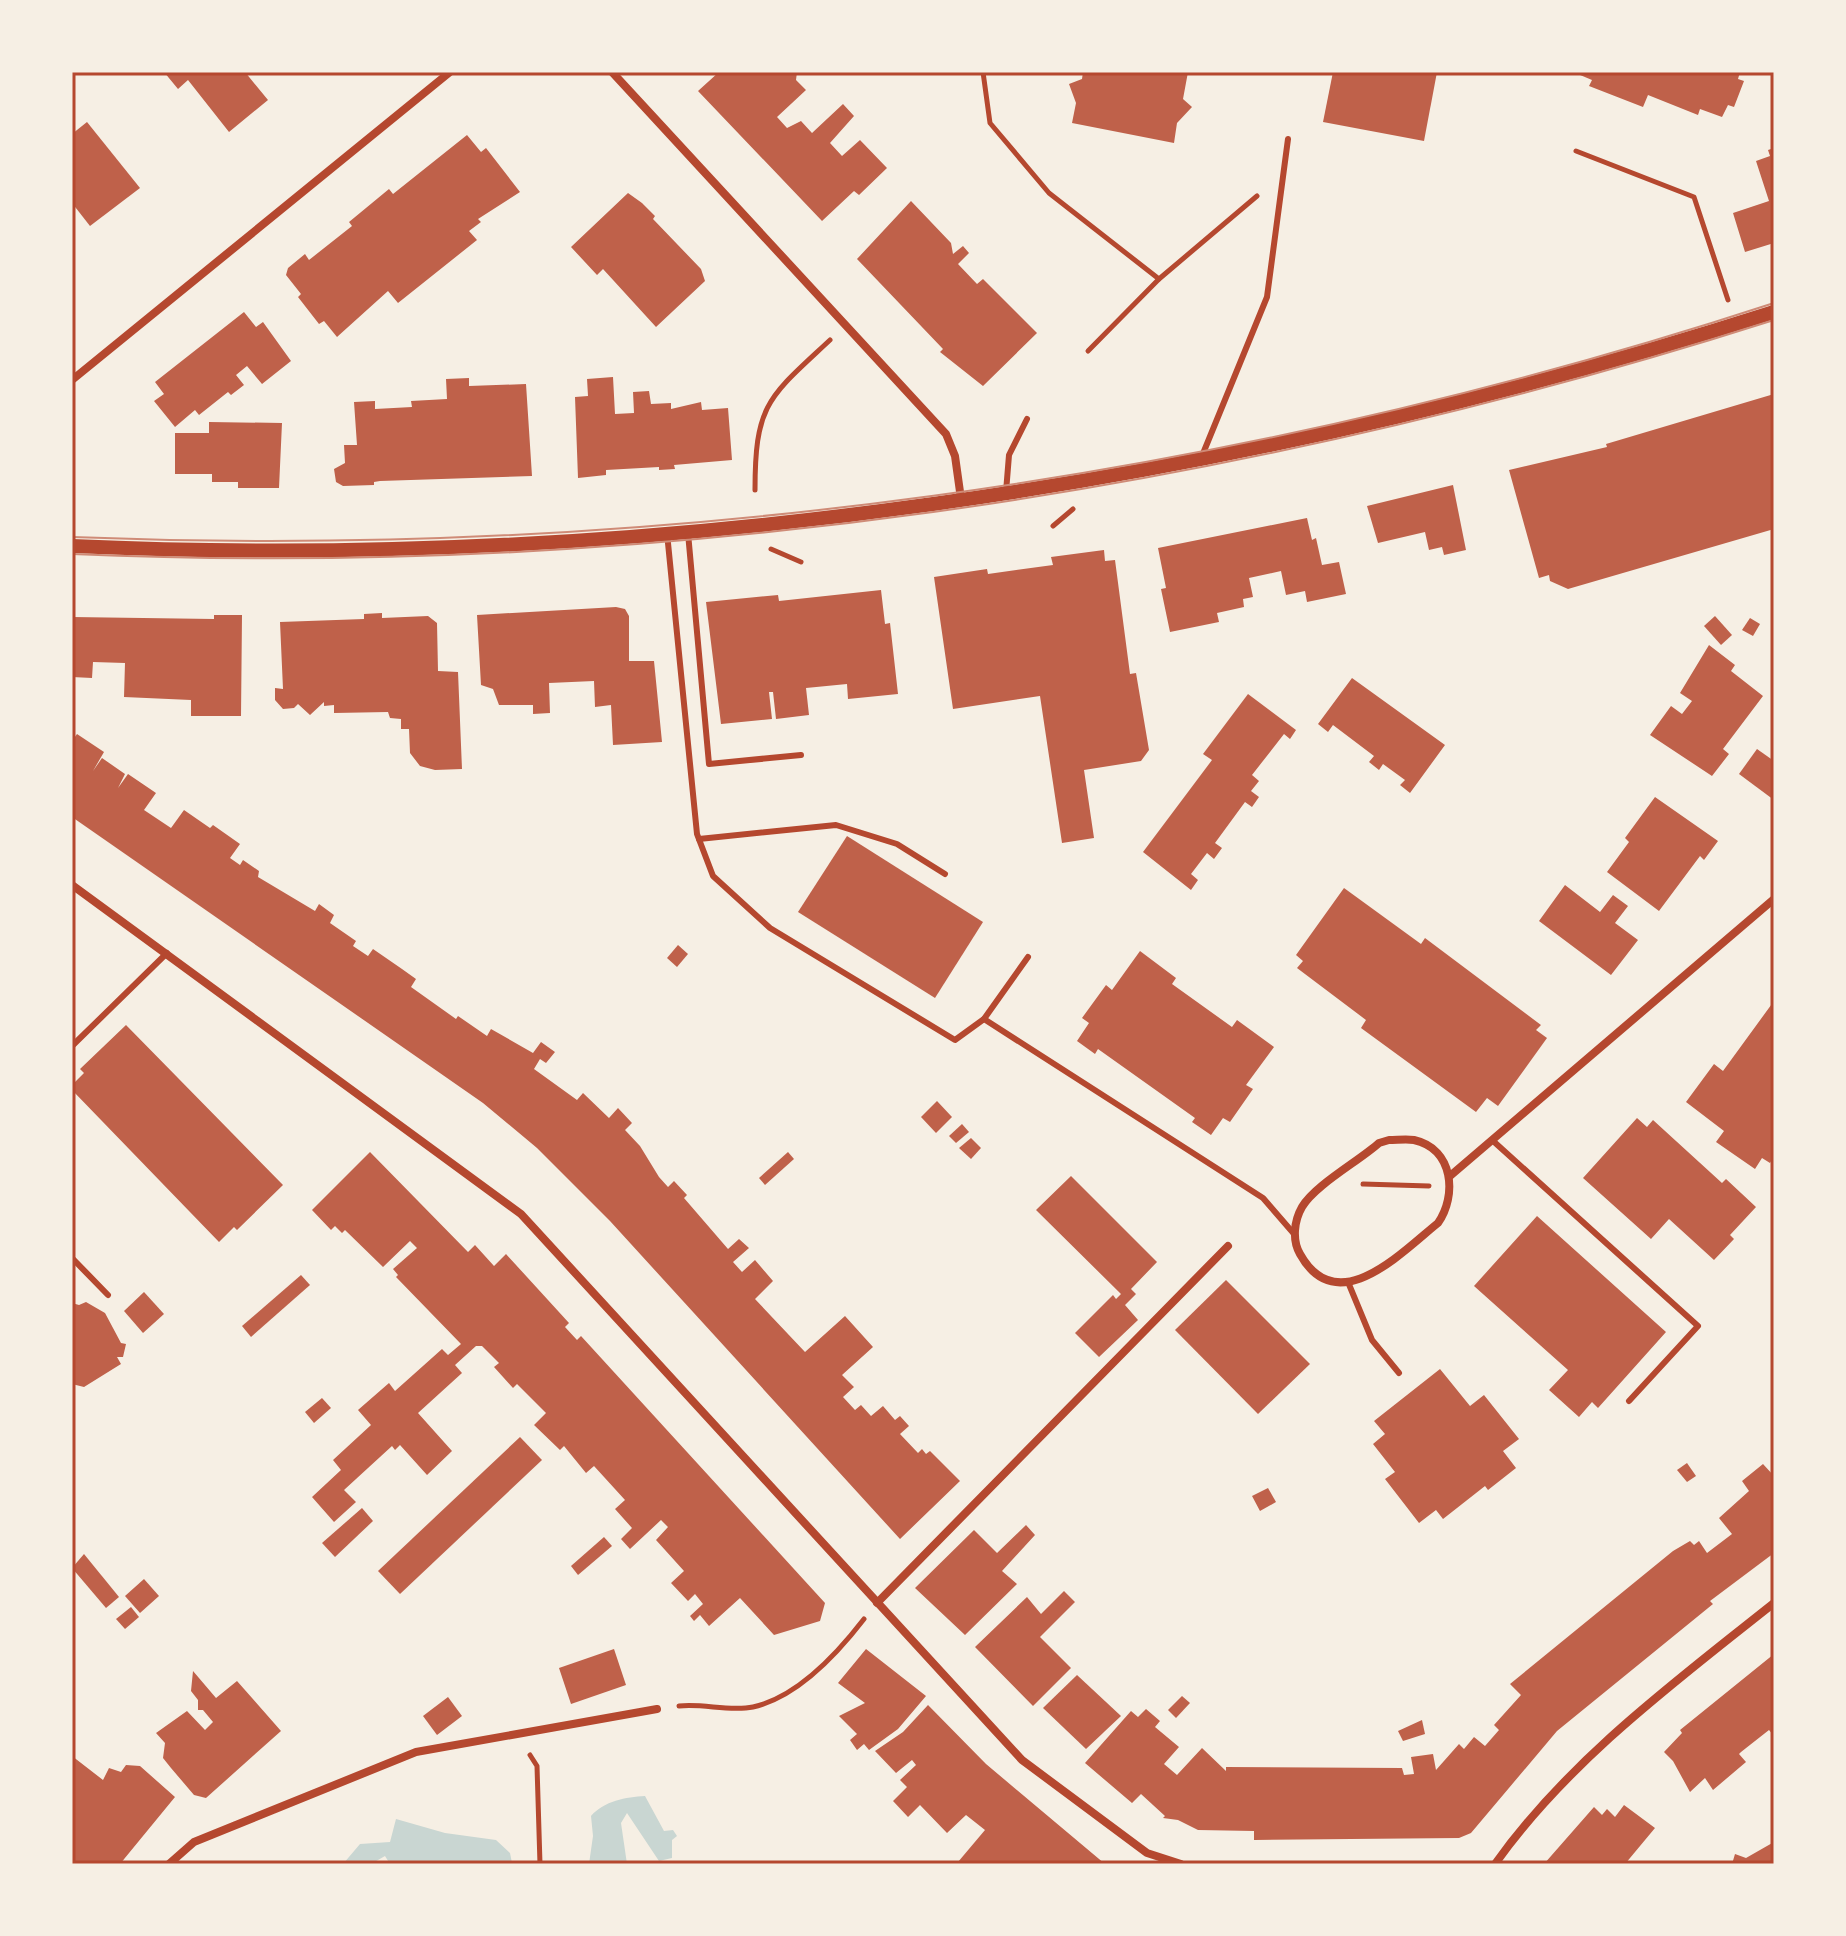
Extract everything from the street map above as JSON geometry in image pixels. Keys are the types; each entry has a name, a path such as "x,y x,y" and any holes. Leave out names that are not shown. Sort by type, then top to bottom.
{"street":[{"path":"72,380 450,72"},
{"path":"612,72 946,434 955,456 961,499"},
{"path":"72,546 371,548 667,532 961,499 1201,459 1500,392 1774,312"},
{"path":"72,885 521,1214 1022,1760 1147,1853 1181,1864"},
{"path":"1450,1181 1492,1140 1774,899"},
{"path":"1414,1140 1428,1146 1444,1162 1450,1181 1450,1202 1438,1223 1371,1276 1348,1282 1319,1276 1303,1260 1295,1235 1303,1204 1330,1183 1379,1143 1414,1140"},
{"path":"877,1603 1228,1246"},
{"path":"1495,1864 1564,1784 1618,1732 1774,1603"},
{"path":"169,1864 194,1842 416,1752 657,1709"}],"lane":[{"path":"1201,459 1267,297 1288,139"},
{"path":"1006,492 1009,455 1027,419"},
{"path":"687,530 709,764 801,755"},
{"path":"667,532 699,839 713,876 770,928 955,1040 984,1019 1028,957"},
{"path":"699,839 836,825 897,844 945,874"},
{"path":"72,1046 167,953"},
{"path":"984,1019 1263,1198 1295,1235"},
{"path":"1492,1140 1698,1326 1629,1401"},
{"path":"72,1258 108,1295"},
{"path":"1348,1282 1372,1340 1399,1373"}],"path":[{"path":"983,72 990,123 1049,193 1159,279"},
{"path":"1576,151 1694,197 1724,289"},
{"path":"1088,351 1159,279 1283,174"},
{"path":"755,490 759,419 769,400 845,326"},
{"path":"1330,1183 1450,1181"},
{"path":"657,1709 689,1705 753,1707 777,1698 825,1662 877,1603"},
{"path":"516,1733 537,1766 540,1864"}],"shaded area":[{"path":"645,1796 664,1831 673,1830 677,1836 672,1840 672,1858 659,1861 627,1813 621,1823 627,1864 589,1864 593,1836 591,1816 616,1801"},
{"path":"396,1819 445,1833 496,1840 510,1853 512,1863 390,1864 385,1856 371,1864 343,1864 360,1844 390,1842"}],"building":[{"path":"164,72 245,72 268,100 229,132 188,80 178,89"},
{"path":"719,72 797,72 796,80 806,90 777,117 787,128 801,121 812,133 843,104 854,116 830,143 842,156 860,140 887,168 859,195 854,191 822,221 698,91"},
{"path":"1083,72 1188,72 1183,99 1192,107 1177,123 1174,143 1072,123 1076,103 1069,84 1082,79"},
{"path":"1333,72 1437,72 1424,141 1323,122"},
{"path":"1573,72 1740,72 1738,79 1744,81 1734,107 1728,105 1722,117 1700,109 1698,115 1648,95 1643,107 1589,86 1592,80"},
{"path":"87,122 140,188 90,226 72,203 72,134"},
{"path":"467,135 481,152 486,148 520,192 478,219 481,222 469,231 477,240 398,303 388,291 337,337 324,321 319,324 298,297 301,294 286,275 288,268 305,254 309,260 352,226 349,222 389,189 393,194"},
{"path":"1774,148 1774,243 1745,252 1733,213 1769,201 1756,161 1770,156 1768,150"},
{"path":"628,193 655,216 653,219 701,269 705,281 656,327 603,269 597,275 571,247"},
{"path":"911,201 951,243 953,254 963,246 969,253 958,264 977,284 983,279 1037,333 983,386 940,352 943,349 857,259"},
{"path":"244,312 256,327 263,322 291,361 262,384 247,366 236,375 244,385 231,395 228,392 199,415 195,410 175,427 154,401 164,394 155,382"},
{"path":"613,377 615,414 634,413 633,392 649,391 651,404 671,403 671,409 701,402 702,410 728,408 732,460 674,465 675,469 606,470 606,475 578,478 575,397 588,396 587,379"},
{"path":"469,378 469,386 526,384 532,476 380,481 374,482 374,485 343,486 336,482 334,469 345,463 344,445 357,445 354,402 375,401 375,409 412,407 411,401 447,399 446,379"},
{"path":"1774,394 1774,529 1568,589 1550,581 1549,575 1539,578 1509,470 1607,447 1606,444"},
{"path":"209,422 282,423 279,488 238,488 238,482 212,482 212,474 175,474 175,433 209,433"},
{"path":"1453,485 1466,550 1444,555 1442,547 1429,550 1425,532 1378,543 1367,506"},
{"path":"1307,518 1312,540 1316,538 1322,565 1339,562 1346,594 1307,602 1305,591 1286,595 1281,571 1249,578 1253,597 1243,599 1244,607 1217,613 1219,622 1170,632 1161,589 1166,588 1158,548"},
{"path":"1104,550 1105,561 1115,560 1130,674 1136,673 1149,750 1141,761 1084,770 1094,838 1062,843 1040,696 953,709 934,577 987,569 988,574 1053,565 1051,557"},
{"path":"881,590 885,624 890,623 898,694 848,699 847,684 806,688 809,715 776,719 773,692 769,692 772,719 721,724 706,602 778,595 779,601"},
{"path":"625,609 629,616 629,661 654,661 662,742 613,745 611,705 595,707 594,681 549,683 550,713 533,714 533,705 499,705 493,689 481,685 477,615"},
{"path":"382,613 382,618 428,616 437,623 438,671 458,672 462,769 435,770 420,766 410,753 409,729 401,729 401,719 390,718 388,712 334,713 334,705 324,706 324,702 310,715 298,704 294,708 283,709 275,700 275,688 283,689 280,622 364,619 364,614"},
{"path":"214,615 242,615 241,716 191,716 191,700 124,697 125,663 93,662 92,678 72,677 72,617 214,619"},
{"path":"1715,616 1732,635 1721,645 1704,626"},
{"path":"1750,618 1760,624 1753,636 1742,630"},
{"path":"1709,645 1735,665 1731,671 1763,696 1723,749 1729,754 1712,776 1650,735 1671,706 1682,714 1692,701 1680,693"},
{"path":"1352,678 1445,745 1410,793 1400,785 1405,780 1383,764 1379,770 1369,762 1374,756 1333,725 1328,732 1318,724"},
{"path":"1248,694 1296,730 1290,739 1284,734 1252,775 1259,781 1251,791 1259,797 1252,807 1245,802 1215,843 1222,848 1214,859 1207,853 1191,874 1198,880 1191,890 1143,852 1212,760 1203,754"},
{"path":"77,734 104,752 93,771 102,758 125,774 118,788 128,774 156,793 144,810 171,828 184,810 210,828 213,825 240,844 230,858 240,865 243,860 259,871 258,877 315,911 319,904 334,915 330,923 356,941 353,946 368,956 373,949 402,969 416,979 411,987 456,1019 458,1016 487,1036 491,1029 533,1053 541,1042 555,1052 546,1063 540,1059 534,1069 577,1100 583,1093 609,1118 618,1108 632,1123 625,1130 668,1187 674,1181 687,1195 684,1198 728,1249 739,1239 749,1248 733,1262 742,1272 755,1260 773,1281 755,1299 805,1352 845,1316 873,1347 842,1375 854,1387 843,1397 855,1410 861,1405 871,1416 883,1406 895,1420 900,1416 909,1426 900,1434 918,1453 922,1449 926,1454 930,1451 960,1481 900,1539 610,1221 537,1148 483,1103 72,817 72,741"},
{"path":"1757,749 1774,761 1774,800 1739,774"},
{"path":"1655,797 1718,841 1704,860 1700,856 1659,911 1607,872 1629,842 1625,838"},
{"path":"847,836 983,922 935,998 798,912"},
{"path":"1565,885 1600,912 1613,895 1628,906 1615,923 1638,940 1611,975 1539,921"},
{"path":"1344,888 1421,944 1425,938 1541,1025 1536,1030 1547,1038 1498,1106 1487,1098 1476,1112 1361,1028 1366,1020 1297,968 1303,961 1296,955"},
{"path":"678,945 688,954 677,967 667,958"},
{"path":"1140,951 1176,978 1172,984 1232,1027 1237,1020 1274,1047 1246,1085 1253,1089 1230,1122 1223,1118 1211,1135 1192,1122 1195,1118 1098,1049 1095,1054 1077,1041 1089,1023 1082,1018 1106,985 1112,990"},
{"path":"1774,1001 1774,1156 1770,1163 1762,1158 1755,1169 1716,1142 1724,1131 1686,1102 1714,1064 1723,1071"},
{"path":"126,1025 283,1185 237,1230 234,1227 219,1242 72,1090 72,1085 84,1073 80,1069"},
{"path":"937,1101 952,1117 936,1133 921,1117"},
{"path":"1637,1118 1647,1127 1653,1120 1722,1183 1726,1179 1756,1207 1730,1235 1734,1239 1714,1260 1669,1219 1651,1239 1583,1178"},
{"path":"962,1124 969,1132 956,1143 949,1136"},
{"path":"971,1138 981,1148 971,1159 959,1148"},
{"path":"370,1152 468,1252 475,1245 494,1266 506,1254 569,1323 565,1327 577,1340 581,1336 825,1603 820,1621 774,1635 740,1598 709,1626 700,1615 694,1621 690,1616 703,1604 695,1594 688,1601 671,1583 684,1571 656,1540 668,1527 661,1520 630,1549 621,1539 632,1528 615,1509 625,1500 594,1466 586,1473 564,1446 560,1450 534,1425 546,1413 517,1384 513,1388 494,1367 499,1363 482,1346 476,1346 455,1365 462,1373 418,1413 452,1451 427,1475 400,1445 395,1450 392,1446 344,1490 356,1502 334,1522 312,1497 341,1470 333,1460 371,1425 358,1410 389,1383 395,1391 442,1349 448,1355 461,1344 396,1277 398,1275 393,1269 417,1248 410,1241 383,1267 345,1230 342,1233 335,1226 331,1230 312,1210"},
{"path":"788,1152 794,1159 765,1185 759,1178"},
{"path":"1071,1176 1157,1262 1131,1289 1136,1294 1125,1305 1138,1320 1099,1357 1075,1333 1113,1295 1116,1299 1121,1294 1036,1210"},
{"path":"1537,1216 1666,1332 1598,1408 1592,1402 1579,1417 1549,1390 1568,1370 1474,1286"},
{"path":"301,1275 310,1285 251,1337 242,1326"},
{"path":"1226,1280 1310,1364 1258,1414 1175,1330"},
{"path":"144,1292 164,1314 143,1333 124,1311"},
{"path":"86,1302 105,1313 121,1343 126,1344 123,1357 117,1357 121,1364 84,1387 72,1384 72,1303 79,1305"},
{"path":"1440,1369 1470,1406 1484,1395 1519,1439 1503,1451 1516,1468 1488,1490 1485,1486 1443,1519 1436,1510 1419,1523 1385,1479 1395,1472 1373,1444 1385,1434 1374,1421"},
{"path":"322,1398 331,1408 314,1423 305,1412"},
{"path":"520,1437 542,1460 400,1594 378,1571"},
{"path":"1687,1463 1696,1476 1687,1482 1677,1470"},
{"path":"1763,1464 1774,1476 1774,1553 1710,1601 1713,1604 1557,1731 1471,1833 1459,1838 1254,1840 1254,1831 1198,1830 1178,1820 1163,1818 1165,1816 1141,1794 1132,1803 1085,1763 1131,1711 1138,1717 1146,1709 1160,1721 1155,1727 1179,1747 1164,1764 1177,1775 1202,1748 1226,1771 1226,1767 1402,1768 1404,1775 1414,1774 1411,1757 1433,1754 1436,1770 1459,1744 1464,1749 1474,1737 1485,1746 1499,1730 1494,1725 1521,1695 1510,1684 1673,1551 1690,1541 1694,1545 1699,1541 1707,1553 1732,1534 1719,1518 1749,1491 1742,1481"},
{"path":"1268,1488 1276,1502 1260,1511 1252,1496"},
{"path":"362,1508 373,1521 335,1557 322,1543"},
{"path":"1026,1525 1035,1535 1002,1571 1017,1584 965,1635 915,1588 974,1530 997,1553"},
{"path":"604,1537 612,1546 578,1575 571,1566"},
{"path":"84,1554 119,1597 106,1608 72,1568"},
{"path":"144,1579 159,1596 140,1613 125,1596"},
{"path":"1064,1591 1075,1602 1040,1637 1071,1668 1033,1706 975,1647 1027,1597 1041,1614"},
{"path":"131,1607 139,1617 125,1629 116,1619"},
{"path":"614,1649 626,1685 571,1704 559,1668"},
{"path":"866,1649 926,1696 898,1729 869,1750 864,1744 857,1750 850,1740 857,1734 839,1716 865,1703 838,1683"},
{"path":"1774,1654 1774,1736 1769,1730 1741,1752 1739,1754 1746,1762 1713,1790 1705,1778 1690,1792 1673,1761 1664,1752 1682,1733 1680,1730"},
{"path":"193,1671 216,1698 237,1681 281,1731 206,1798 194,1795 163,1758 165,1743 156,1733 187,1711 205,1730 213,1722 203,1710 198,1710 198,1700 191,1691"},
{"path":"1077,1675 1121,1716 1086,1749 1043,1708"},
{"path":"1182,1696 1190,1703 1176,1718 1168,1710"},
{"path":"448,1697 462,1716 437,1735 423,1716"},
{"path":"928,1705 986,1764 1105,1864 958,1862 985,1830 966,1815 947,1833 920,1805 908,1817 893,1801 907,1787 900,1780 916,1765 912,1760 896,1773 875,1751 903,1732"},
{"path":"1422,1720 1425,1734 1403,1741 1398,1731"},
{"path":"72,1756 103,1780 109,1768 121,1772 126,1765 140,1766 175,1797 120,1864 72,1864"},
{"path":"1624,1805 1655,1828 1625,1864 1544,1864 1594,1807 1602,1815 1607,1809 1615,1817"},
{"path":"1774,1842 1774,1864 1732,1864 1735,1854 1746,1858"}],"tram line":[{"path":"72,537 288,541 503,535 719,520 934,496 1147,462 1358,418 1568,365 1774,303"},
{"path":"72,554 288,558 503,553 719,537 933,512 1146,478 1358,434 1567,381 1774,320"}]}
